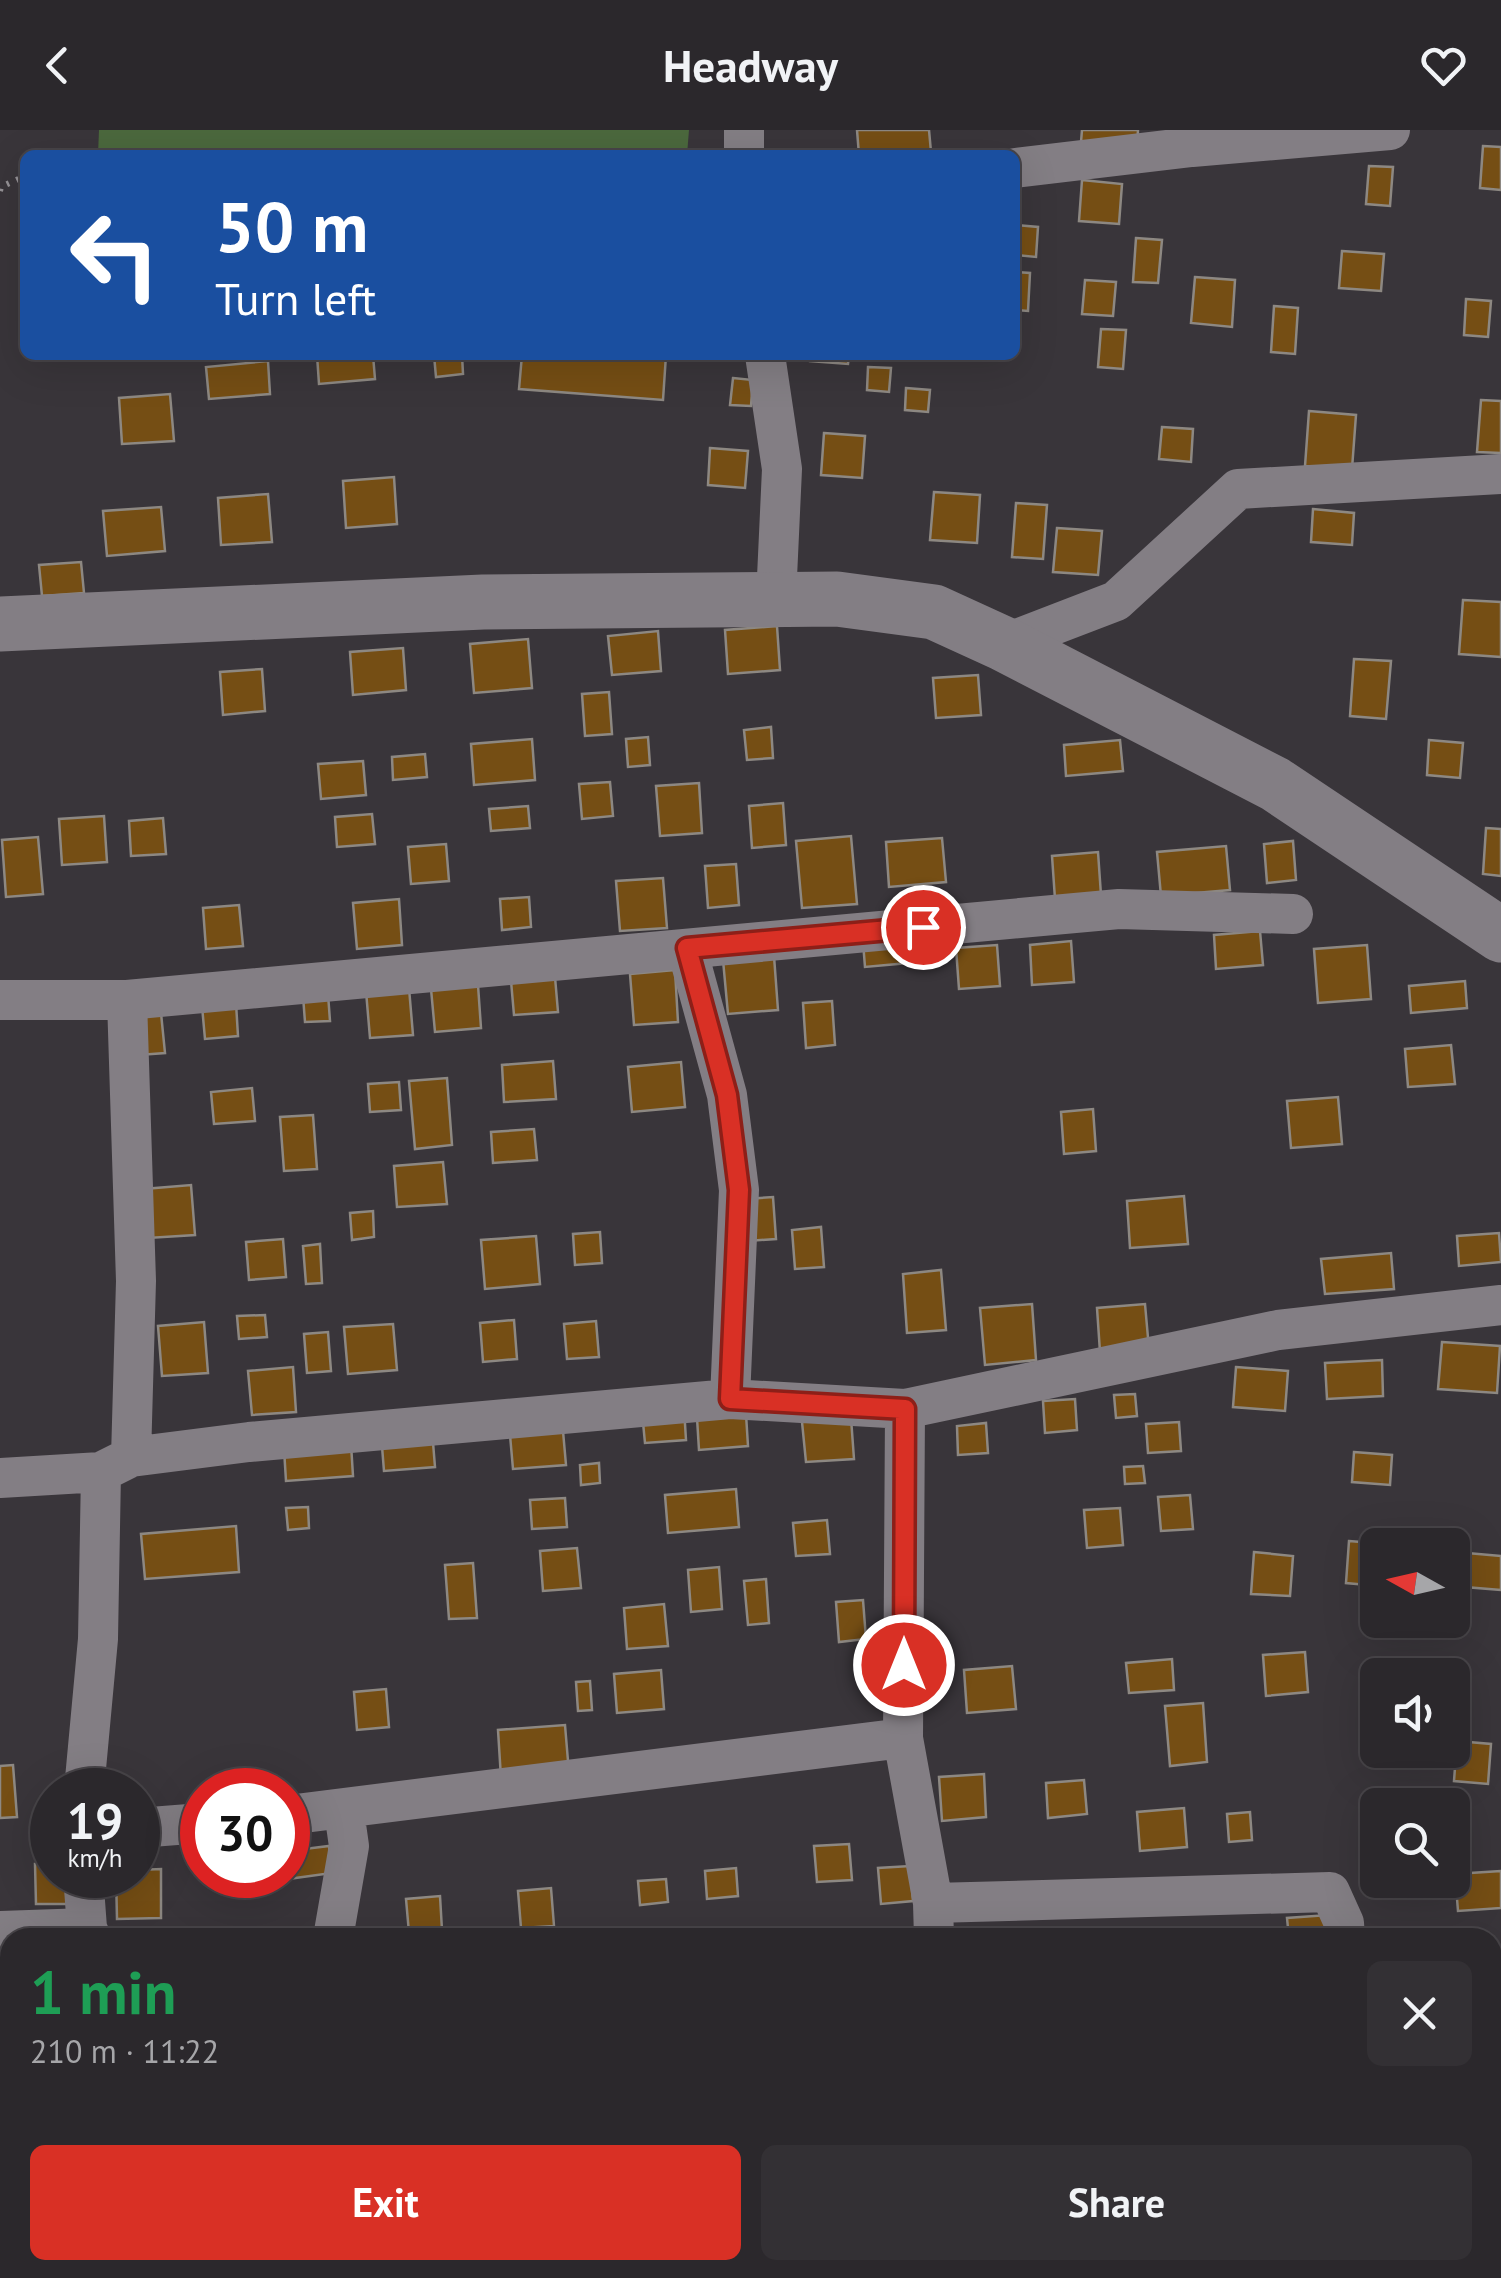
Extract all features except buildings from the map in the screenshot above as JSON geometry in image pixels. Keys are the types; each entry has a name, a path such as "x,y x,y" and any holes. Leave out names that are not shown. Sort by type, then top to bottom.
{"main road":[{"path":"0,624 483,602 838,599 934,612 1275,784 1501,935"}],"street":[{"path":"1020,167 1192,147 1390,130"},
{"path":"766,360 782,469 776,600"},
{"path":"1004,644 1116,601 1238,490 1501,474"},
{"path":"0,1000 127,1000 1119,908 1293,914"},
{"path":"687,948 727,1095 739,1190 730,1399"},
{"path":"86,1768 136,1281 127,1000"},
{"path":"0,1478 249,1442 730,1399 905,1409 1278,1330 1501,1305"},
{"path":"905,1409 903,1738 933,1920 1330,1892 1344,1928"},
{"path":"310,1814 903,1738"},
{"path":"335,1928 348,1846 344,1810"},
{"path":"85,1898 88,1928"}],"path":[{"path":"0,192 2,187 20,178"}],"green space":[{"path":"99,130 689,130 687,150 98,150"}],"route":[{"path":"904,1665 905,1409 730,1399 739,1190 727,1095 687,948 923,927"}]}
